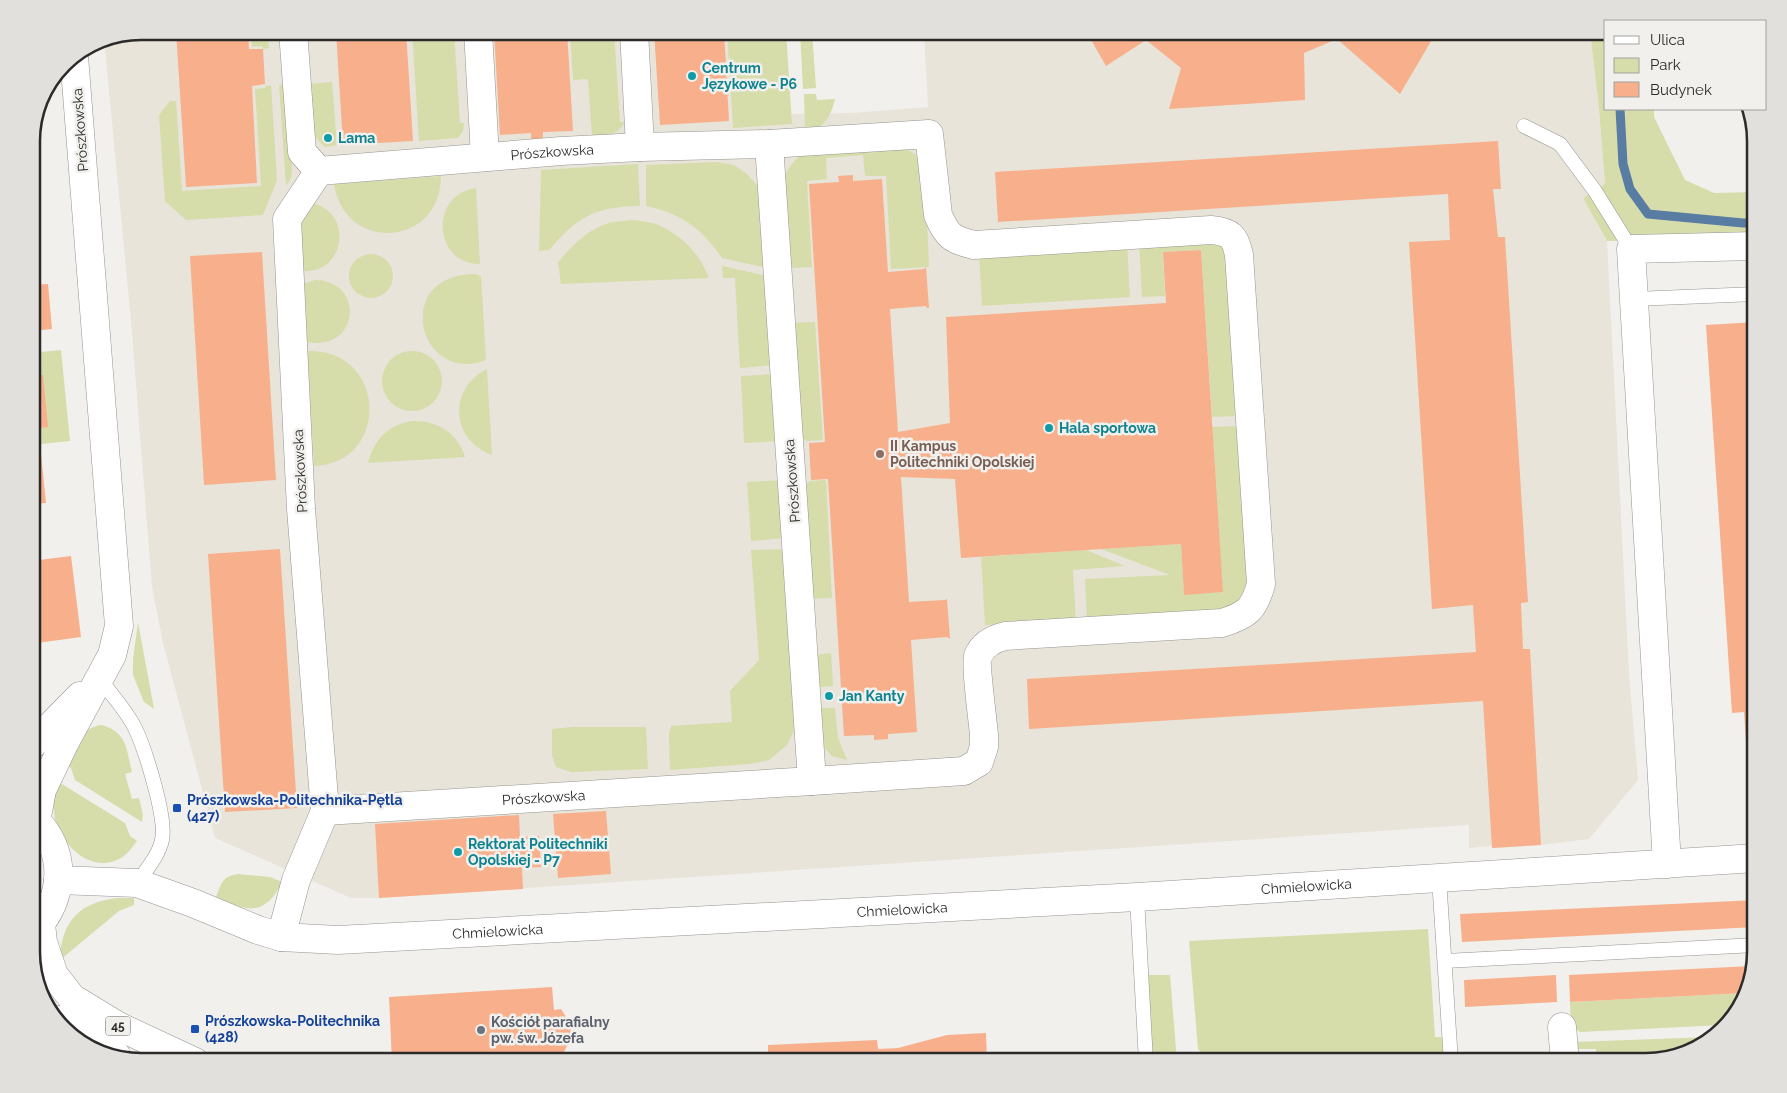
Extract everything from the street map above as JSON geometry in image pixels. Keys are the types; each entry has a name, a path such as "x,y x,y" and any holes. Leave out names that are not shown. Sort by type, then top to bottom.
{"street":[{"path":"294,40 302,152 319,171"},
{"path":"478,40 485,157"},
{"path":"634,40 640,147"},
{"name":"Prószkowska","path":"40,797 65,742 112,655 119,626 75,65"},
{"path":"769,144 929,134 938,215 943,226 955,240 974,244 1211,230 1226,231 1236,241 1240,265 1261,584 1256,603 1240,618 1222,623 1005,636 992,639 977,658 984,736 984,748 979,762 964,771 812,781"},
{"name":"Prószkowska","path":"281,937 296,880 325,811 301,509 287,219 319,171 485,157 640,147 769,144 812,781 325,811"},
{"path":"1667,864 1631,249 1747,246"},
{"name":"Prószkowska","path":"40,737 99,678"},
{"name":"45","path":"40,826 54,849 59,870 57,891 51,909 40,924"},
{"name":"Chmielowicka","path":"58,880 137,883 193,903 258,930 281,937 338,940 1137,897 1747,859"},
{"name":"45","path":"40,936 54,975 72,998 118,1026 176,1053"},
{"path":"1562,1027 1563,1053"}],"lane":[{"path":"1524,126 1560,144 1595,191 1631,249"},
{"path":"1634,299 1747,294"},
{"path":"99,678 134,727 161,808 164,828 162,841 137,883"},
{"path":"1439,878 1450,1053"},
{"path":"1137,897 1146,1053"},
{"path":"1445,961 1747,945"}],"shaded area":[{"name":"II Kampus Politechniki Opolskiej","path":"135,40 780,40 785,114 852,113 928,107 924,40 1591,40 1605,185 1583,198 1607,241 1629,674 1638,780 1589,839 1541,845 1469,848 1469,825 379,898 351,898 215,838 163,643 152,587 131,321 105,47 122,42"}],"green space":[{"path":"252,40 268,40 269,48 263,49 262,46 252,47"},
{"path":"413,40 455,40 460,123 464,123 463,131 458,138 419,141"},
{"path":"571,40 615,40 620,122 625,122 622,127 615,133 592,136 588,79 573,80"},
{"path":"728,40 787,40 792,124 733,128"},
{"path":"800,40 813,40 816,88 803,89"},
{"path":"1591,40 1604,40 1604,110 1654,110 1654,117 1685,180 1714,193 1747,192 1747,239 1607,241 1583,198 1605,184"},
{"path":"332,82 337,145 325,147 314,134 309,84"},
{"path":"287,84 292,170 291,178 286,186 279,85"},
{"path":"271,85 277,180 263,215 186,220 165,201 159,115 170,101 176,101 182,191 261,186 255,89"},
{"path":"804,94 816,94 817,100 835,99 826,121 817,128 805,131"},
{"path":"907,149 916,155 925,172 929,267 891,269 886,176 865,176 863,155 826,158 827,179 807,181 812,267 789,268 784,181 788,170 795,160 801,155"},
{"path":"717,162 734,165 747,174 757,185 763,196 767,268 722,258 706,238 690,224 670,213 646,206 646,165"},
{"path":"638,164 640,206 599,211 579,221 559,238 549,250 539,251 541,170"},
{"path":"441,176 437,200 426,217 410,228 392,233 373,231 355,222 342,207 334,184"},
{"path":"476,188 480,264 465,261 453,254 446,242 443,229 444,215 450,203 461,193"},
{"path":"311,203 325,208 334,218 339,229 339,242 336,253 328,263 317,270 302,271 301,223 302,216"},
{"path":"633,220 656,224 674,233 695,253 709,278 561,284 558,262 581,239 601,226 612,222"},
{"path":"1212,238 1230,250 1240,416 1212,417 1201,250 1163,252 1165,296 1142,297 1139,243"},
{"path":"1127,243 1130,297 982,306 979,252"},
{"path":"375,254 387,260 392,267 392,285 387,292 380,297 367,298 359,295 352,288 349,272 352,264 359,257"},
{"path":"722,266 768,276 775,365 740,368 735,278 723,278"},
{"path":"475,274 481,276 486,360 463,364 444,358 430,344 424,327 424,308 432,291 449,279"},
{"path":"315,280 331,283 343,292 349,303 350,315 346,327 337,337 324,342 307,342 303,284"},
{"path":"815,322 823,440 807,441 799,436 792,323"},
{"path":"61,350 70,441 40,444 40,352"},
{"path":"307,351 333,355 353,367 365,385 369,406 367,428 357,446 339,460 314,466"},
{"path":"412,351 428,356 433,360 437,365 442,381 437,397 433,402 428,406 412,411 396,406 391,402 387,397 382,381 387,365 391,360 396,356"},
{"path":"487,369 492,455 478,448 468,438 459,414 460,401 465,389 474,378"},
{"path":"776,374 780,441 744,443 741,376"},
{"path":"412,421 430,423 445,430 457,441 465,457 368,463 374,447 383,434 396,426"},
{"path":"1241,426 1251,583 1247,594 1228,610 1087,620 1085,579 1170,575 1101,549 1181,544 1184,594 1222,592 1212,427"},
{"path":"782,480 786,538 751,541 747,482"},
{"path":"826,480 832,598 811,599 803,489 810,481"},
{"path":"786,549 795,729 787,745 769,760 750,764 670,770 669,734 671,726 732,722 730,691 759,660 751,550"},
{"path":"1086,550 1125,566 1073,570 1076,620 985,625 981,557"},
{"path":"138,622 154,709 144,702 133,675 133,659"},
{"path":"831,653 833,686 820,687 821,708 835,708 838,738 847,760 832,756 822,745 814,655"},
{"path":"102,725 117,732 125,743 132,772 125,774 132,799 139,798 143,815 142,822 75,780 71,768 64,763 83,734"},
{"path":"573,727 646,727 648,769 571,772 556,767 552,755 552,729"},
{"path":"57,781 125,823 130,836 137,841 126,854 110,862 99,863 89,860 71,848 64,839 55,819 54,804"},
{"path":"238,874 270,877 282,882 269,901 262,906 246,908 216,897 221,884 226,878"},
{"path":"118,898 134,898 134,905 119,911 60,960 64,934 75,916 93,904"},
{"path":"1428,929 1435,1037 1443,1037 1444,1053 1202,1053 1198,1049 1189,941"},
{"path":"1148,975 1170,975 1176,1053 1152,1053"},
{"path":"1737,993 1726,1013 1714,1025 1580,1032 1571,1026 1570,1002"},
{"path":"1698,1037 1672,1050 1646,1053 1596,1053 1596,1049 1574,1049 1573,1042"}],"building":[{"path":"177,40 248,40 249,49 263,49 265,84 252,86 257,183 186,187"},
{"path":"337,40 407,40 413,141 343,145"},
{"path":"495,40 568,40 573,131 543,132 543,143 531,143 531,133 500,135"},
{"name":"Centrum Językowe - P6","path":"655,40 724,40 729,121 660,125"},
{"path":"1091,40 1146,40 1106,66"},
{"path":"1146,40 1335,40 1304,53 1305,100 1169,109 1181,68"},
{"path":"1338,40 1432,40 1400,94"},
{"path":"1498,141 1501,189 1493,189 1498,237 1505,237 1528,602 1521,603 1523,649 1530,649 1541,845 1492,848 1483,701 1029,729 1027,679 1476,652 1473,605 1432,609 1409,242 1450,240 1448,194 998,222 995,172"},
{"path":"853,175 853,181 882,179 888,272 924,269 926,267 929,308 926,306 890,309 898,432 950,423 946,317 1166,303 1163,252 1201,250 1223,592 1184,595 1181,544 961,558 955,479 901,477 909,602 947,599 950,639 947,637 911,640 917,732 888,734 888,739 874,740 874,735 844,736 828,479 811,480 809,443 825,442 809,184 839,182 838,176"},
{"path":"262,252 276,480 204,485 190,256"},
{"path":"40,284 48,284 52,329 40,330"},
{"path":"1747,323 1747,759 1744,712 1732,713 1706,325"},
{"path":"43,375 48,427 40,428 40,376"},
{"path":"40,444 46,503 40,503"},
{"path":"280,549 297,808 225,812 208,554"},
{"path":"71,556 81,637 40,643 40,560"},
{"path":"606,811 611,874 558,878 553,814"},
{"name":"Rektorat Politechniki Opolskiej - P7","path":"519,815 520,837 539,836 541,867 522,868 523,889 379,898 375,824"},
{"path":"1747,900 1747,927 1462,942 1460,914"},
{"path":"1746,966 1744,978 1737,993 1570,1002 1569,975"},
{"path":"1556,975 1557,1002 1465,1007 1464,980"},
{"name":"Kościół parafialny pw. św. Józefa","path":"552,987 554,1010 561,1009 570,1023 571,1038 564,1052 557,1053 392,1053 389,997"},
{"path":"986,1033 987,1053 768,1053 768,1045 877,1040 878,1049 898,1048 947,1035"}],"waterway":[{"path":"1620,110 1623,164 1630,189 1648,214 1747,223"}],"place":[{"name":"Centrum Językowe - P6","path":"692,76"},
{"name":"Lama","path":"328,138"},
{"name":"Hala sportowa","path":"1049,428"},
{"name":"II Kampus Politechniki Opolskiej","path":"880,454"},
{"name":"Jan Kanty","path":"829,696"},
{"name":"Prószkowska-Politechnika-Pętla (427)","path":"177,808"},
{"name":"Rektorat Politechniki Opolskiej - P7","path":"458,852"},
{"name":"Prószkowska-Politechnika (428)","path":"195,1029"},
{"name":"Kościół parafialny pw. św. Józefa","path":"481,1030"}]}
